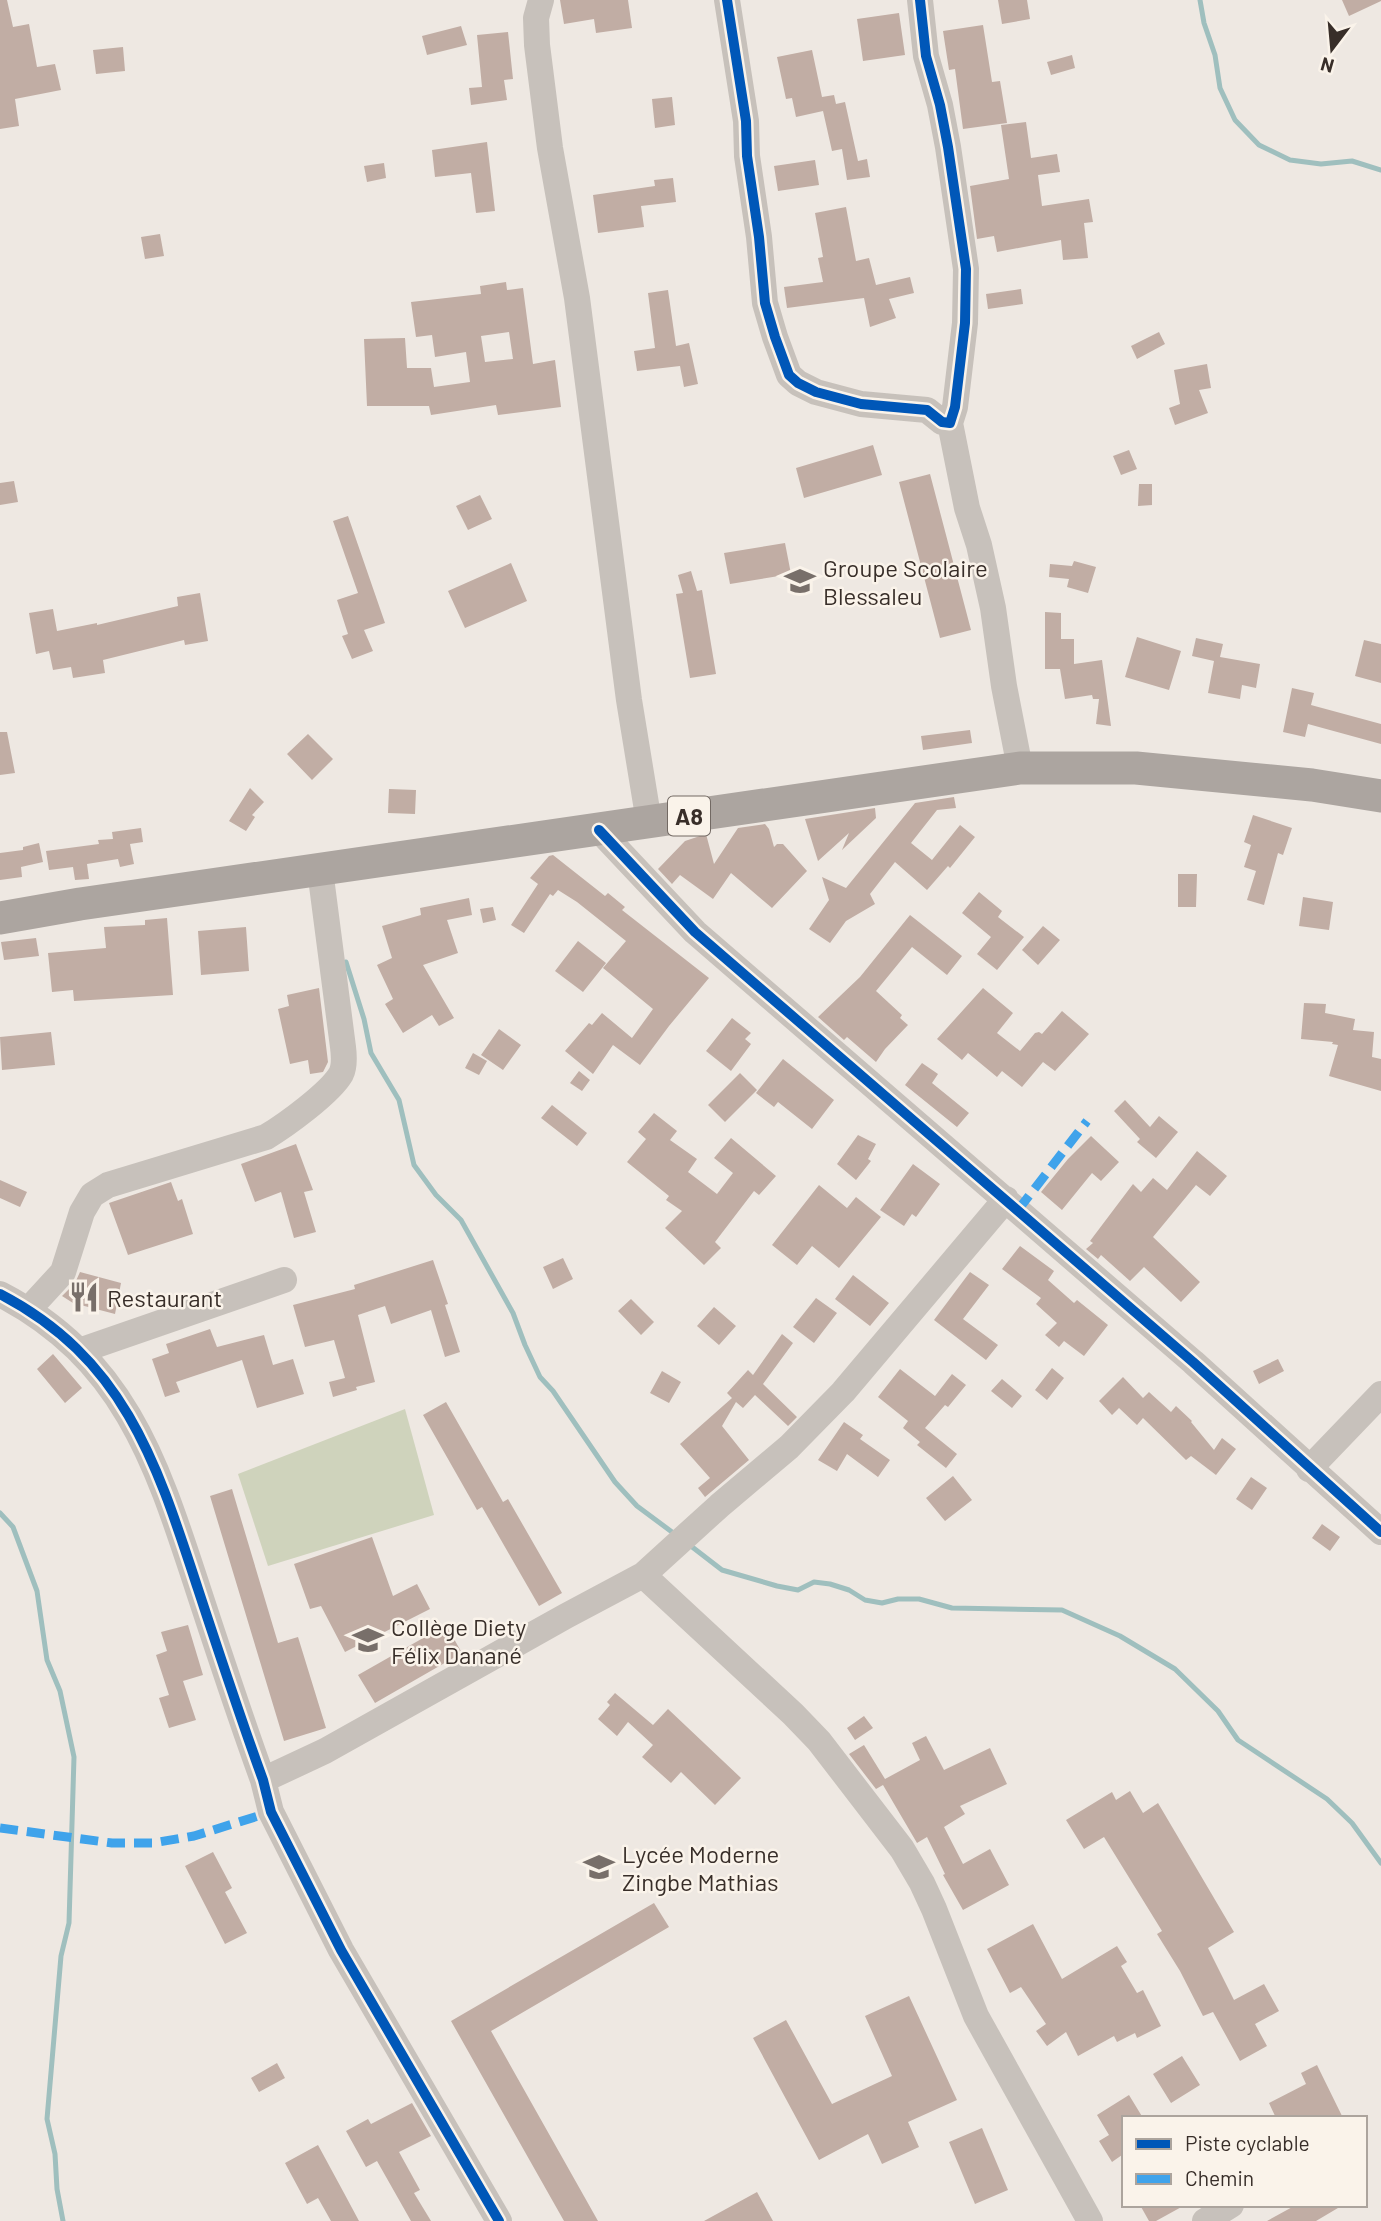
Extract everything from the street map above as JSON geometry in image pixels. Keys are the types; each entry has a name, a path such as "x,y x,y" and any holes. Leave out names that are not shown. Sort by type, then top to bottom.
{"main road":[{"name":"A8","path":"0,918 1020,768 1136,768 1312,785 1381,796"}],"street":[{"path":"541,0 536,18 537,44 549,135 577,298 629,700 649,822"},
{"path":"727,0 746,121 747,156 765,303 789,375 816,392 861,404 927,410 942,422 950,423"},
{"path":"920,0 926,56 948,146 966,269 965,323 956,407 950,423 967,508 979,545 993,608 1004,686 1020,768"},
{"path":"599,830 695,932 1193,1362 1381,1532"},
{"path":"29,1309 63,1272 82,1212 93,1195 108,1185 266,1137 281,1128 321,1094 340,1074 344,1047 320,870"},
{"path":"262,1780 325,1751 643,1575 789,1447 843,1392 1006,1199"},
{"path":"79,1351 284,1280"},
{"path":"0,1294 29,1309 79,1351 116,1392 145,1444 168,1495 271,1812 341,1950 499,2221"},
{"path":"1309,1469 1381,1394"},
{"path":"643,1575 811,1732 902,1849 934,1909 976,2016 1090,2221"},
{"path":"1205,2221 1228,2207"}],"green space":[{"path":"405,1409 434,1515 268,1566 238,1474"}],"building":[{"path":"0,0 7,0 13,27 29,24 37,67 55,64 61,90 15,99 19,126 0,129"},
{"path":"560,0 628,0 632,28 596,33 594,19 564,24"},
{"path":"998,0 1027,0 1030,19 1002,24"},
{"path":"1342,0 1381,0 1381,1 1349,16"},
{"path":"899,13 905,55 863,61 857,19"},
{"path":"983,25 992,82 1000,81 1007,123 963,129 955,69 949,70 943,31"},
{"path":"461,26 467,45 427,55 422,36"},
{"path":"508,32 513,79 504,80 507,100 471,105 469,88 482,87 477,35"},
{"path":"123,47 125,71 96,74 93,50"},
{"path":"812,50 822,97 834,95 836,104 845,102 858,161 867,159 870,177 847,180 842,149 832,151 823,111 796,117 792,98 786,99 777,57"},
{"path":"1072,55 1075,68 1051,75 1047,62"},
{"path":"672,97 675,125 655,128 652,99"},
{"path":"1026,122 1031,158 1057,154 1060,172 1038,175 1042,206 1089,199 1093,222 1084,223 1088,258 1063,260 1061,240 997,252 994,236 977,239 970,186 1009,179 1001,125"},
{"path":"487,142 495,211 476,213 471,173 435,177 432,150"},
{"path":"815,160 819,185 778,191 774,166"},
{"path":"384,163 386,178 367,182 364,166"},
{"path":"673,178 676,202 641,206 644,227 598,233 593,195 655,186 654,180"},
{"path":"846,207 856,261 869,258 876,285 910,277 914,293 889,299 896,318 870,327 864,298 787,308 784,287 823,282 818,258 823,257 815,213"},
{"path":"160,234 164,256 145,259 141,237"},
{"path":"506,282 507,290 523,288 533,364 555,360 561,407 498,415 496,405 431,415 429,406 367,406 364,339 405,338 407,368 431,368 434,387 470,382 466,352 435,357 432,335 416,337 411,302 481,294 480,286","holes":["509,332 513,359 485,362 481,336"]},
{"path":"1021,289 1023,304 988,309 986,294"},
{"path":"668,290 676,346 689,343 698,384 684,387 680,366 637,371 634,351 655,348 648,293"},
{"path":"1159,332 1165,344 1137,359 1131,346"},
{"path":"1207,364 1211,388 1199,390 1208,413 1175,425 1169,408 1180,404 1174,370"},
{"path":"873,445 882,475 804,498 796,468"},
{"path":"1129,450 1137,469 1121,475 1113,456"},
{"path":"930,474 971,630 940,638 899,482"},
{"path":"14,481 18,502 0,505 0,483"},
{"path":"1139,484 1152,484 1152,505 1138,506"},
{"path":"480,495 492,519 468,530 456,506"},
{"path":"348,516 385,623 364,630 373,651 352,659 342,636 348,634 337,600 358,593 333,521"},
{"path":"785,543 791,574 730,584 724,553"},
{"path":"1074,561 1096,567 1088,593 1067,587 1069,579 1049,577 1050,564 1072,566"},
{"path":"511,563 527,601 465,628 448,591"},
{"path":"691,571 697,591 702,590 716,674 690,678 676,594 683,593 678,575"},
{"path":"200,593 208,641 185,645 184,640 103,660 105,673 73,678 71,667 53,670 49,651 36,654 29,613 53,609 57,631 97,625 178,606 177,597"},
{"path":"1045,612 1061,613 1061,639 1074,639 1074,664 1102,660 1111,726 1096,724 1099,699 1093,699 1092,695 1065,699 1060,669 1045,669"},
{"path":"1137,637 1181,651 1169,690 1125,677"},
{"path":"1196,638 1223,644 1220,657 1260,664 1256,688 1242,685 1240,699 1208,693 1214,661 1192,656"},
{"path":"1364,640 1381,644 1381,683 1355,676"},
{"path":"1292,688 1314,693 1311,705 1381,724 1381,744 1308,724 1305,737 1283,732"},
{"path":"970,730 972,743 923,750 921,736"},
{"path":"0,732 7,732 15,773 0,775"},
{"path":"308,734 333,759 312,780 287,754"},
{"path":"250,788 264,802 252,815 255,817 246,831 229,821"},
{"path":"389,789 416,790 415,814 388,813"},
{"path":"954,797 956,808 937,810 911,843 932,860 960,825 975,837 950,868 948,866 927,890 895,862 870,894 875,904 846,921 830,943 809,929 829,900 822,877 846,888 915,803"},
{"path":"875,808 876,818 842,850 849,833 818,861 805,819"},
{"path":"1253,815 1292,828 1283,855 1278,853 1264,905 1247,900 1256,871 1244,867 1251,845 1244,842"},
{"path":"765,824 774,847 783,844 807,871 772,908 731,873 713,899 680,875 672,884 658,869 685,841 706,834 714,864 738,828"},
{"path":"141,828 143,842 130,844 134,864 120,867 118,859 87,864 89,879 75,880 73,867 49,870 46,851 99,844 98,840 113,839 112,832"},
{"path":"39,843 43,862 21,867 22,877 0,880 0,853 23,850 23,847"},
{"path":"553,855 605,896 608,893 625,907 622,910 709,978 640,1065 613,1045 593,1074 565,1051 589,1023 592,1025 602,1013 632,1038 653,1009 603,968 626,941 558,890 553,896 550,894 524,933 511,925 538,884 530,878 549,856"},
{"path":"1178,874 1197,874 1196,907 1178,907"},
{"path":"979,892 1002,911 998,917 1024,937 997,970 977,954 991,937 962,913"},
{"path":"1303,897 1333,902 1329,930 1299,926"},
{"path":"469,898 472,915 447,920 458,953 423,965 454,1018 439,1026 432,1015 403,1033 385,1004 393,999 377,965 392,958 382,926 421,915 420,908"},
{"path":"493,907 496,920 483,923 480,909"},
{"path":"910,915 962,956 947,975 912,947 876,991 902,1015 900,1018 908,1025 876,1062 847,1037 844,1040 818,1017 860,977"},
{"path":"167,918 173,995 74,1001 73,990 52,992 48,953 106,948 104,927 145,925 145,920"},
{"path":"1043,926 1060,940 1038,965 1022,950"},
{"path":"246,927 249,971 201,975 198,931"},
{"path":"36,938 39,956 4,960 1,942"},
{"path":"578,941 606,963 583,992 555,971"},
{"path":"319,988 328,1062 323,1072 310,1074 308,1060 290,1064 278,1009 289,1006 287,995"},
{"path":"983,988 1013,1013 997,1033 1020,1051 1035,1033 1042,1034 1062,1011 1089,1034 1055,1071 1043,1062 1022,1087 1002,1071 997,1077 968,1053 962,1060 937,1039"},
{"path":"1304,1003 1326,1004 1325,1013 1355,1019 1353,1030 1374,1032 1372,1057 1381,1059 1381,1091 1329,1076 1338,1045 1332,1044 1333,1042 1301,1039"},
{"path":"732,1018 751,1033 745,1039 751,1044 731,1071 706,1051"},
{"path":"499,1029 521,1045 503,1070 481,1055"},
{"path":"51,1032 55,1065 2,1070 0,1037"},
{"path":"473,1053 487,1061 479,1075 465,1068"},
{"path":"783,1059 834,1100 812,1129 778,1102 774,1107 756,1093"},
{"path":"922,1063 938,1074 932,1083 969,1113 957,1127 905,1085"},
{"path":"579,1071 590,1080 582,1091 570,1083"},
{"path":"740,1073 757,1090 725,1122 708,1105"},
{"path":"1125,1100 1150,1127 1159,1116 1178,1132 1156,1158 1137,1142 1140,1139 1114,1111"},
{"path":"552,1105 587,1133 577,1146 541,1118"},
{"path":"654,1113 677,1131 670,1140 697,1159 688,1172 717,1194 733,1173 714,1158 731,1138 776,1176 759,1195 754,1191 715,1242 721,1248 704,1265 665,1228 682,1211 666,1200 669,1196 627,1162 646,1139 638,1132"},
{"path":"858,1135 876,1144 868,1159 871,1161 856,1180 837,1164"},
{"path":"1091,1136 1119,1162 1101,1181 1092,1173 1062,1210 1041,1192"},
{"path":"296,1144 313,1190 304,1192 316,1232 294,1238 281,1192 255,1202 241,1164"},
{"path":"1197,1151 1227,1176 1210,1196 1196,1185 1153,1237 1200,1282 1181,1302 1144,1267 1130,1281 1101,1255 1098,1259 1086,1249 1093,1243 1090,1241 1133,1184 1141,1192 1153,1178 1167,1190"},
{"path":"913,1164 940,1184 916,1217 912,1214 904,1226 880,1210"},
{"path":"0,1180 27,1192 20,1207 0,1198"},
{"path":"171,1182 178,1201 182,1199 193,1234 128,1255 109,1203"},
{"path":"819,1185 847,1208 856,1197 881,1217 839,1268 812,1246 797,1265 772,1245"},
{"path":"1020,1246 1054,1271 1048,1280 1074,1303 1077,1300 1108,1325 1084,1356 1064,1341 1059,1347 1045,1335 1057,1323 1036,1304 1041,1298 1002,1269"},
{"path":"563,1258 573,1279 553,1289 543,1267"},
{"path":"433,1260 460,1352 445,1357 431,1310 391,1324 385,1306 358,1315 375,1382 333,1397 329,1382 345,1378 334,1340 305,1347 293,1305 355,1289 354,1285"},
{"path":"80,1272 121,1283 115,1314 73,1303 62,1296 75,1283"},
{"path":"970,1272 989,1285 963,1319 998,1345 986,1360 934,1320"},
{"path":"853,1275 889,1303 870,1326 835,1299"},
{"path":"816,1298 837,1313 814,1343 793,1327"},
{"path":"631,1299 654,1322 641,1335 618,1311"},
{"path":"714,1307 736,1326 719,1345 697,1326"},
{"path":"210,1329 217,1347 264,1335 273,1365 293,1359 304,1394 257,1408 242,1360 176,1382 180,1392 165,1397 152,1359 169,1353 166,1344"},
{"path":"782,1334 793,1343 763,1384 797,1417 788,1426 755,1395 743,1408 736,1402 722,1426 749,1460 705,1497 698,1488 710,1478 680,1444 732,1398 727,1393 748,1370 753,1375"},
{"path":"53,1354 82,1388 65,1403 37,1369"},
{"path":"1278,1359 1284,1371 1259,1384 1253,1371"},
{"path":"1052,1368 1064,1378 1047,1400 1035,1390"},
{"path":"900,1369 935,1396 952,1374 966,1385 948,1407 945,1405 925,1428 957,1454 946,1468 917,1445 920,1442 903,1428 908,1421 878,1397"},
{"path":"662,1371 681,1382 669,1403 650,1393"},
{"path":"1123,1377 1143,1398 1149,1392 1171,1412 1176,1406 1192,1421 1214,1450 1222,1438 1236,1449 1216,1475 1191,1456 1186,1460 1143,1418 1137,1425 1119,1408 1112,1415 1099,1401"},
{"path":"1002,1379 1022,1396 1012,1408 991,1391"},
{"path":"446,1402 503,1502 508,1499 562,1593 539,1606 482,1507 477,1510 423,1415"},
{"path":"844,1422 863,1435 860,1439 890,1460 878,1477 847,1454 837,1471 818,1460"},
{"path":"953,1476 972,1500 945,1521 926,1498"},
{"path":"1251,1477 1267,1488 1252,1510 1236,1499"},
{"path":"232,1489 278,1643 298,1637 326,1728 284,1741 210,1496"},
{"path":"1322,1524 1340,1537 1330,1551 1312,1538"},
{"path":"372,1537 393,1596 417,1584 430,1609 345,1652 321,1606 310,1609 294,1564"},
{"path":"188,1625 203,1675 183,1681 196,1720 169,1728 159,1698 169,1695 156,1655 167,1651 161,1632"},
{"path":"446,1625 462,1653 375,1703 358,1675"},
{"path":"615,1693 653,1725 668,1709 741,1778 715,1805 681,1772 671,1783 642,1757 653,1745 628,1722 617,1736 598,1719 610,1705 607,1702"},
{"path":"864,1716 873,1728 855,1740 847,1728"},
{"path":"926,1736 944,1770 990,1748 1007,1784 960,1806 965,1814 944,1827 963,1864 990,1849 1009,1885 963,1910 943,1875 945,1874 927,1837 917,1843 883,1785 876,1789 849,1754 864,1745 885,1779 920,1760 912,1743"},
{"path":"1130,1791 1143,1813 1158,1803 1234,1932 1208,1948 1234,2000 1264,1984 1279,2011 1255,2024 1267,2046 1240,2061 1213,2012 1203,2016 1157,1934 1162,1931 1104,1837 1084,1849 1066,1820 1112,1792 1116,1800"},
{"path":"213,1852 232,1888 225,1892 247,1933 225,1944 185,1866"},
{"path":"654,1903 669,1927 491,2031 598,2221 564,2221 451,2021"},
{"path":"1033,1924 1062,1979 1117,1946 1127,1962 1121,1966 1137,1993 1143,1990 1161,2026 1137,2038 1135,2033 1117,2042 1114,2036 1078,2056 1066,2032 1047,2046 1036,2031 1046,2024 1021,1987 1010,1993 987,1949"},
{"path":"909,1996 957,2100 908,2122 919,2147 882,2164 868,2134 819,2160 753,2038 786,2020 832,2104 892,2076 865,2016"},
{"path":"1182,2056 1200,2085 1171,2103 1153,2074"},
{"path":"277,2063 285,2078 259,2092 251,2078"},
{"path":"1317,2065 1342,2116 1275,2116 1269,2103 1306,2084 1301,2073"},
{"path":"1129,2095 1142,2116 1122,2116 1122,2155 1112,2162 1099,2141 1109,2135 1097,2115"},
{"path":"412,2103 431,2136 399,2152 420,2190 414,2193 431,2221 411,2221 377,2161 366,2167 346,2131 368,2119 371,2124"},
{"path":"982,2128 1008,2190 975,2204 949,2142"},
{"path":"318,2145 359,2221 331,2221 318,2198 307,2204 285,2163"},
{"path":"757,2192 773,2221 704,2221"},
{"path":"1141,2207 1181,2207 1156,2221 1149,2221"},
{"path":"1292,2207 1340,2207 1316,2221 1267,2221"}],"waterway":[{"path":"1200,0 1204,23 1215,55 1220,88 1235,120 1259,145 1290,160 1321,164 1352,161 1381,170"},
{"path":"346,962 364,1019 371,1053 399,1100 414,1165 436,1195 461,1220 513,1313 540,1377 553,1391 615,1482 637,1506 676,1535"},
{"path":"0,1513 13,1527 37,1591 47,1660 60,1691 74,1757 69,1923 61,1956 47,2119 55,2154 57,2189 63,2221"},
{"path":"687,1543 722,1570 777,1586 798,1590 814,1582 830,1584 849,1590 865,1600 882,1603 898,1599 919,1599 952,1608 1062,1610 1120,1636 1175,1669 1218,1711 1238,1740 1327,1799 1352,1823 1381,1863"}],"marked path":[{"path":"1018,1210 1087,1121"},
{"path":"0,1828 112,1843 153,1843 194,1836 271,1812"}],"cycle path":[{"path":"727,0 746,121 747,156 765,303 789,375 816,392 861,404 927,410 942,422 950,423 955,407 965,323 966,269 948,147 926,56 920,0"},
{"path":"599,830 695,932 1193,1362 1381,1532"},
{"path":"0,1294 43,1320 78,1350 107,1383 130,1419 150,1458 183,1543 263,1780 271,1812 341,1950 499,2221"}],"place":[{"name":"Groupe Scolaire Blessaleu","path":"800,581"},
{"name":"Restaurant","path":"84,1297"},
{"name":"Collège Diety Félix Danané","path":"368,1640"},
{"name":"Lycée Moderne Zingbe Mathias","path":"599,1867"}]}
